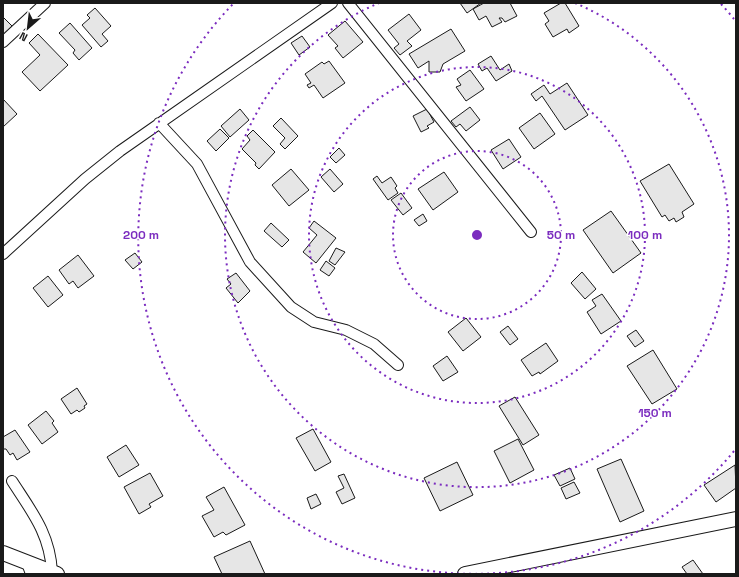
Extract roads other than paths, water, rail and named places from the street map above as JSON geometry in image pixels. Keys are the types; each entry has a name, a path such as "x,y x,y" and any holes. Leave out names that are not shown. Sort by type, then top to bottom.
{"street":[{"path":"3,42 45,3"},
{"path":"3,254 85,179 159,123 332,3"},
{"path":"348,3 531,232"},
{"path":"159,123 197,164 250,262 291,307 314,322 346,330 374,344 398,365"},
{"path":"3,553 29,568 55,573 46,536 37,518 12,481"},
{"path":"465,574 736,519"}]}
